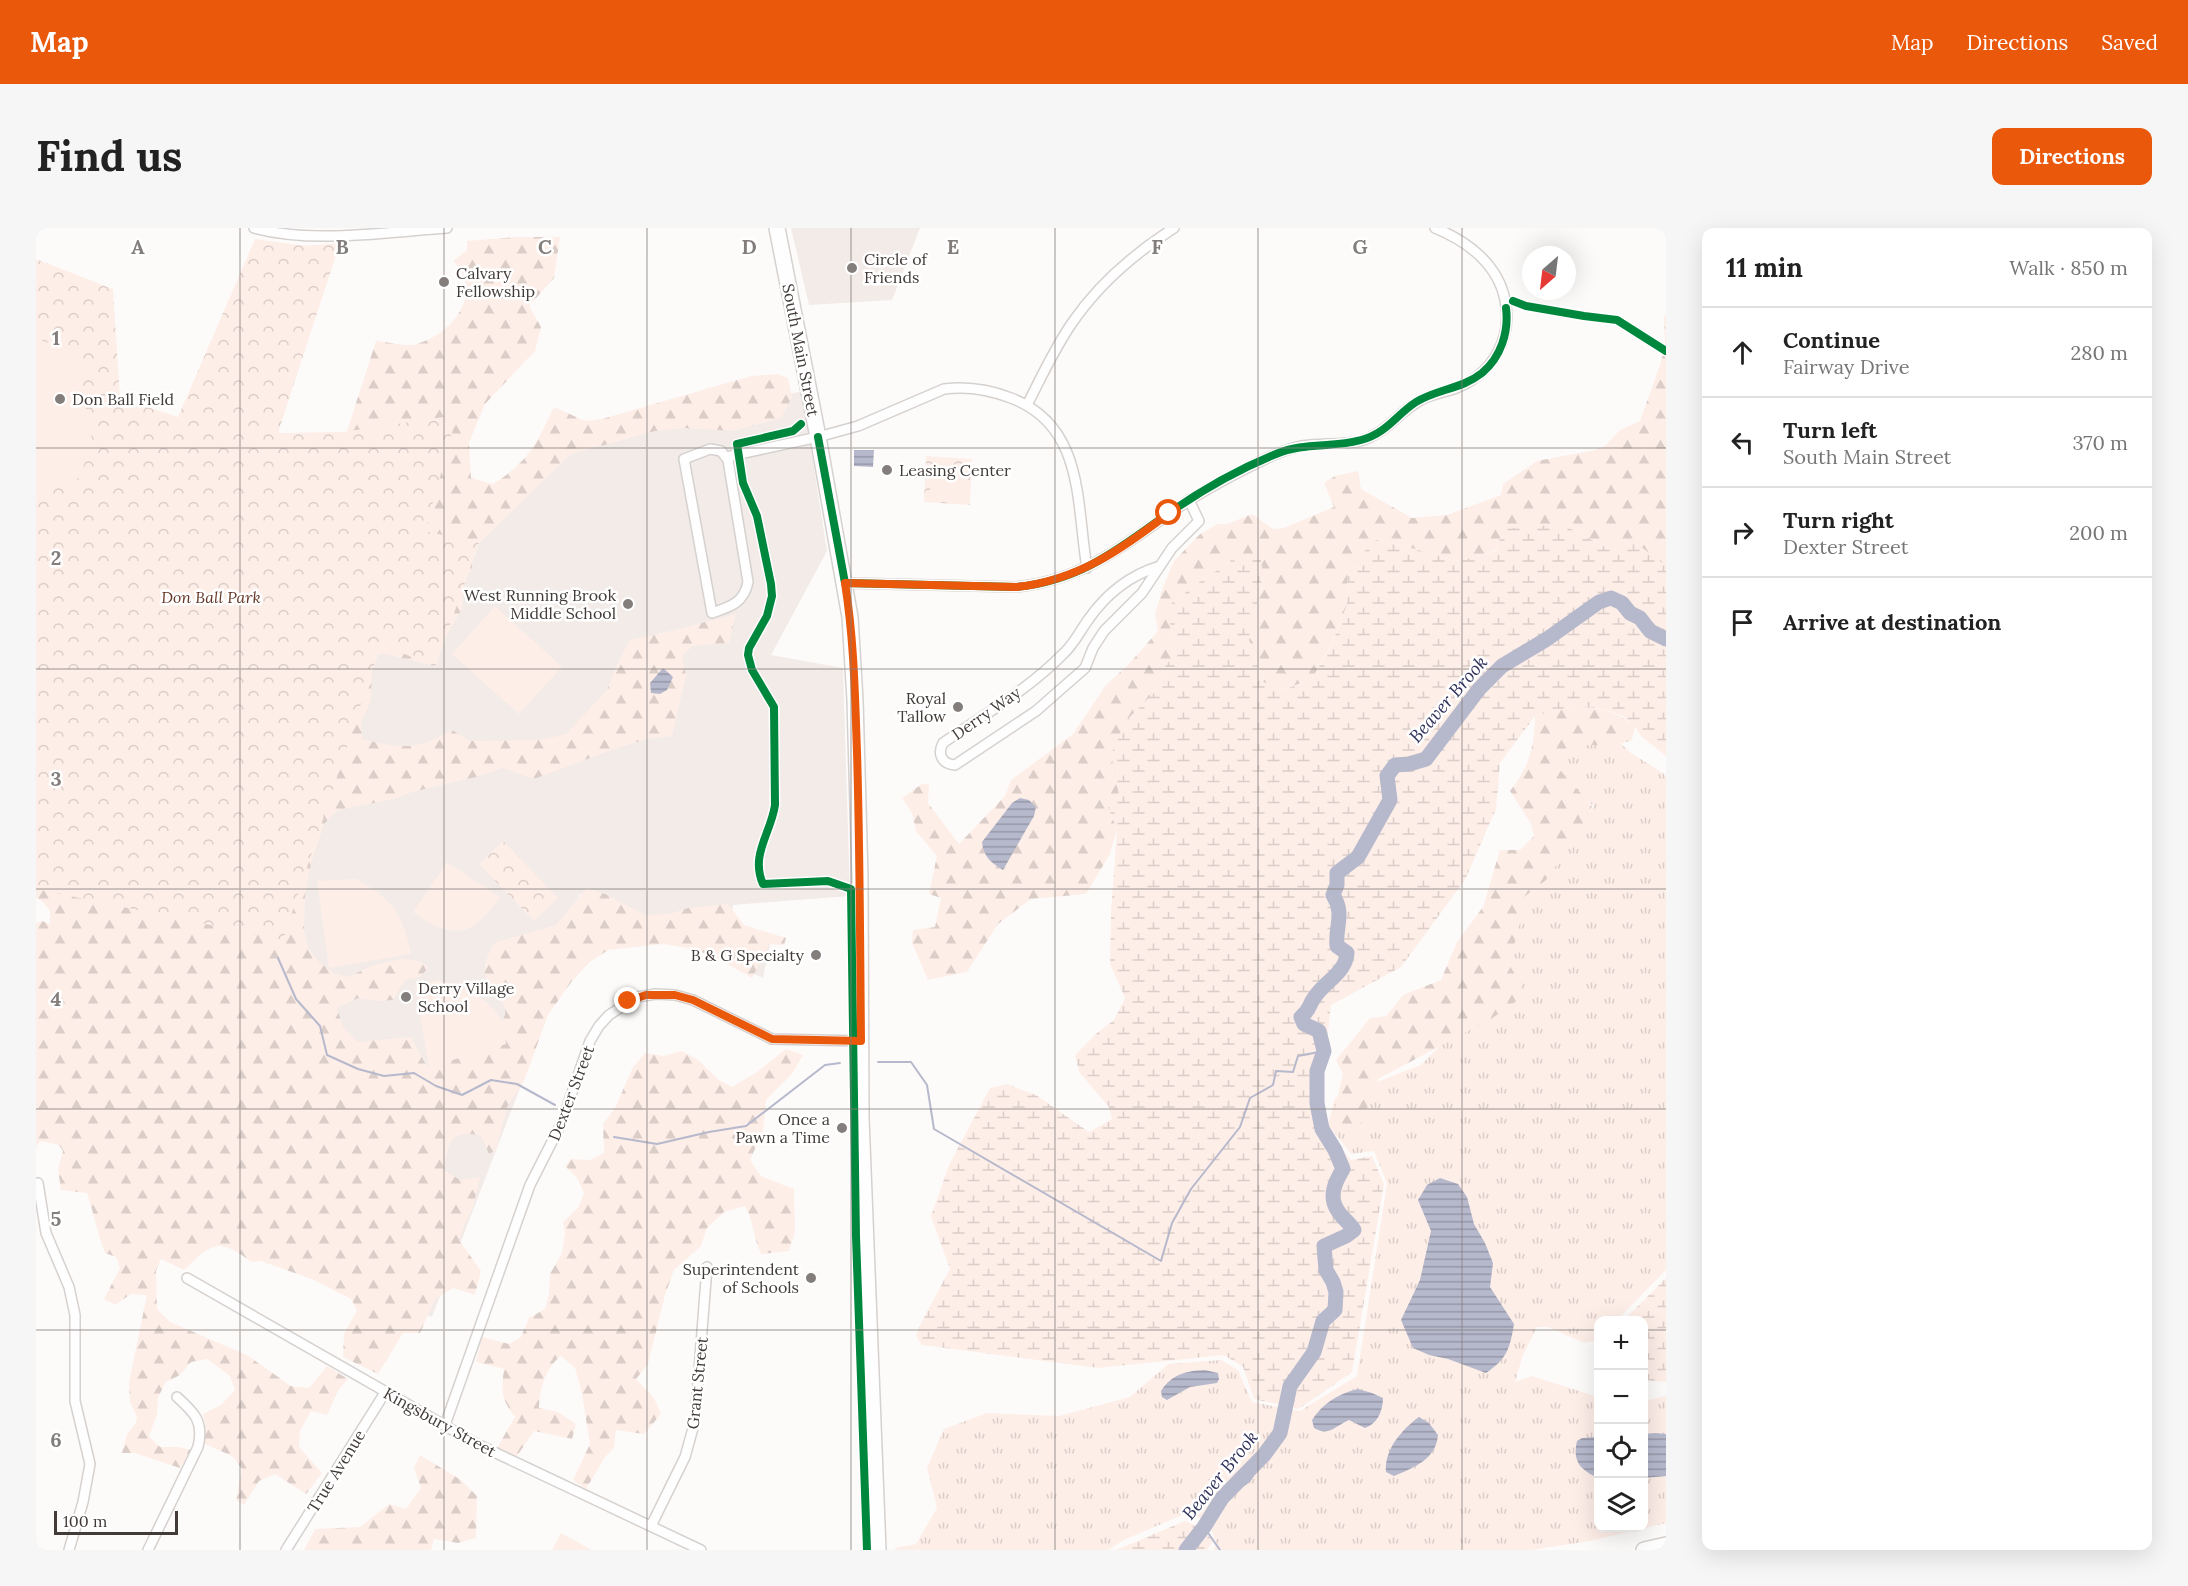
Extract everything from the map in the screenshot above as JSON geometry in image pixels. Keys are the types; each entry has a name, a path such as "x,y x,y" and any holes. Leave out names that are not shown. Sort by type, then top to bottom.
{"main road":[{"name":"South Main Street","path":"777,228 850,617 860,868 861,1129 878,1550"},
{"path":"1644,1550 1666,1545"}],"street":[{"path":"254,228 268,232 340,235 447,228"},
{"path":"1027,405 1062,339 1078,315 1120,269 1174,228"},
{"path":"845,583 1016,587 1055,580 1087,568 1123,547 1190,500 1276,453 1303,446 1359,441 1390,425 1416,402 1460,386 1477,377 1491,364 1503,343 1507,327 1502,289 1495,273 1480,256 1459,239 1436,228"},
{"path":"726,457 818,437 875,419 944,389 965,387 986,389 1027,405 1054,429 1061,439 1072,465 1078,488 1087,568"},
{"path":"710,449 721,451 726,457 748,582 746,591 738,603 712,613 684,459 710,449"},
{"name":"Derry Way","path":"1160,566 1136,575 1113,591 1089,618 1065,653 1018,691 943,743 939,753 945,762 955,765 1050,699 1084,668 1093,648 1104,632 1142,593 1160,566 1172,548 1200,521 1190,500"},
{"name":"Dexter Street","path":"445,1425 530,1185 561,1124 590,1041 609,1015 637,997 675,995 693,1000 772,1039 861,1041"},
{"path":"38,1183 46,1233 69,1287 74,1309 75,1401 90,1464 83,1502 69,1550"},
{"name":"Grant Street","path":"651,1526 685,1457 695,1420 707,1267"},
{"name":"Kingsbury Street","path":"187,1278 495,1453 701,1550"},
{"name":"True Avenue","path":"286,1550 386,1391"},
{"path":"148,1550 198,1447 200,1438 198,1419 177,1397"}],"shaded area":[{"name":"Circle of Friends","path":"791,228 920,228 892,300 809,305"},
{"name":"Derry Village School","path":"802,391 827,551 771,655 843,668 850,896 733,905 727,940 771,940 763,978 580,894 520,1088 432,1317 295,1267 258,1017 381,644 435,667 479,543 559,453"}],"green space":[{"path":"516,237 560,237 554,278 529,306 541,327 535,351 485,404 469,443 471,478 493,484 515,467 536,442 554,407 585,421 602,419 751,376 778,374 788,378 792,397 781,418 733,431 686,428 655,431 571,454 470,552 472,567 464,583 462,609 437,657 428,664 384,654 372,655 371,700 361,723 362,739 388,745 408,746 428,742 452,730 470,741 541,740 566,734 607,690 630,640 736,614 729,643 692,646 682,656 686,676 672,736 647,739 614,749 534,779 503,768 476,777 412,792 394,799 338,810 324,824 311,863 305,896 304,930 308,948 320,963 334,973 348,977 374,965 402,959 421,961 428,968 420,977 405,980 393,1000 377,1001 358,998 337,1008 343,1027 358,1042 411,1037 427,1067 505,1044 502,1021 505,1015 504,1005 489,985 485,975 486,961 494,943 556,925 587,888 605,894 645,915 670,914 688,908 728,904 744,925 786,938 784,945 769,944 752,978 711,955 663,944 608,950 590,962 572,981 548,1015 524,1081 507,1107 496,1150 489,1154 481,1136 471,1134 457,1136 449,1146 444,1170 460,1180 480,1177 472,1210 459,1240 481,1271 475,1295 453,1288 435,1299 420,1333 403,1333 378,1374 343,1357 344,1334 357,1310 351,1299 314,1280 261,1261 251,1262 222,1246 208,1249 184,1270 161,1259 156,1271 157,1309 170,1322 247,1355 291,1386 309,1388 327,1366 348,1379 338,1391 327,1415 311,1411 300,1431 299,1447 322,1473 306,1494 275,1474 259,1481 244,1505 236,1500 242,1469 232,1456 205,1444 203,1414 221,1405 235,1390 230,1376 207,1359 191,1362 180,1375 166,1382 158,1397 157,1415 149,1436 160,1447 179,1447 191,1450 180,1468 135,1453 122,1453 127,1434 136,1423 137,1417 130,1402 129,1382 147,1295 131,1294 115,1305 104,1299 120,1268 116,1257 105,1253 87,1193 61,1190 58,1169 63,1151 59,1145 40,1141 36,1147 36,923 42,921 50,924 50,911 42,901 36,898 36,667 297,245 322,246 274,422 280,434 345,437 376,341 413,345 430,339 442,331 452,322 465,298 466,286 462,273 453,261 467,250 467,241"},
{"name":"Don Ball Park","path":"255,239 306,246 340,243 278,433 343,432 457,415 425,531 479,543 435,667 381,644 283,940 36,889 36,259 113,289 120,398 178,417"},
{"path":"1666,314 1666,566 1631,540 1605,547 1569,528 1498,545 1497,549 1477,557 1455,561 1376,540 1348,567 1347,605 1331,645 1312,679 1282,690 1263,682 1249,640 1263,575 1236,558 1167,607 1176,653 1162,670 1165,682 1126,721 1119,796 1108,807 1117,829 1110,854 1086,894 1031,899 998,924 967,972 928,980 912,943 913,930 935,927 941,898 929,894 937,856 916,831 912,813 902,798 922,784 929,784 928,803 959,844 1005,796 1011,780 1073,734 1106,685 1129,664 1158,631 1155,614 1174,561 1200,534 1218,524 1227,524 1252,514 1273,529 1284,528 1334,507 1324,483 1335,476 1358,471 1361,489 1412,518 1447,515 1501,495 1503,484 1537,461 1605,446 1620,430 1640,421 1661,362 1665,344 1664,317"},
{"name":"Don Ball Field","path":"36,338 76,354 93,445 76,482 36,488"},
{"path":"926,456 972,459 970,505 924,502"},
{"path":"931,464 945,465 943,495 930,494"},
{"path":"951,465 965,465 964,495 950,494"},
{"path":"1553,525 1569,528 1605,547 1631,539 1666,566 1666,756 1642,737 1624,717 1613,712 1580,707 1565,708 1535,716 1500,763 1496,809 1465,880 1401,967 1331,1005 1321,1093 1325,1127 1351,1160 1372,1156 1384,1184 1352,1372 1299,1409 1254,1399 1243,1367 1224,1355 1098,1368 922,1345 916,1336 920,1325 950,1269 931,1216 949,1165 990,1088 1007,1084 1036,1095 1089,1132 1112,1119 1109,1107 1079,1072 1075,1055 1114,1020 1125,998 1110,964 1117,829 1108,807 1119,796 1111,754 1126,721 1165,682 1162,670 1176,653 1167,607 1236,558 1261,560 1263,575 1249,640 1263,682 1283,690 1312,679 1331,646 1347,605 1348,567 1376,540 1455,561 1497,550 1502,529"},
{"path":"495,606 562,667 519,714 452,654"},
{"path":"1580,707 1610,712 1635,727 1632,740 1617,745 1570,745 1553,762 1592,806 1585,824 1546,880 1524,897 1509,964 1521,985 1518,1000 1491,1019 1378,1079 1362,1122 1347,1133 1334,1112 1343,1074 1336,1060 1370,1018 1386,1016 1403,995 1441,980 1457,942 1483,907 1500,850 1520,850 1534,836 1531,824 1510,791 1530,756 1535,716 1565,708"},
{"path":"1609,733 1631,753 1666,777 1666,1270 1621,1316 1594,1316 1594,1341 1584,1343 1548,1327 1537,1327 1523,1355 1515,1382 1532,1376 1594,1396 1594,1532 1628,1532 1590,1541 1532,1550 1213,1550 1217,1544 1208,1521 1187,1513 1124,1540 1108,1550 895,1550 895,1548 916,1544 937,1508 927,1468 944,1429 987,1413 1059,1416 1130,1397 1168,1364 1221,1360 1238,1370 1252,1402 1300,1411 1357,1376 1387,1184 1374,1151 1351,1154 1328,1125 1335,1098 1421,1065 1490,994 1497,893 1567,844 1594,806 1542,766 1539,750"},
{"path":"503,841 558,898 534,921 479,864"},
{"path":"447,862 500,897 481,920 464,930 446,930 437,927 413,912"},
{"path":"356,879 388,901 394,909 404,928 411,954 329,968 317,881"},
{"path":"439,980 475,994 490,1006 503,1023 506,1044 429,1067 415,986"},
{"path":"786,1049 803,1055 792,1074 766,1100 763,1131 750,1160 761,1176 794,1189 795,1232 789,1251 761,1254 745,1206 724,1212 707,1228 701,1246 674,1270 665,1295 648,1364 636,1379 654,1398 661,1414 644,1434 616,1430 614,1448 605,1457 586,1489 573,1480 590,1444 581,1389 575,1368 561,1356 551,1366 544,1379 539,1408 558,1412 576,1424 572,1439 534,1431 517,1456 497,1448 515,1417 503,1394 504,1369 476,1362 482,1337 509,1344 521,1337 529,1318 545,1309 550,1274 562,1253 565,1233 563,1222 578,1208 584,1193 577,1178 565,1166 571,1159 590,1160 604,1153 603,1124 615,1108 633,1067 645,1053 664,1056 681,1051 697,1059 719,1080 732,1087 757,1072"},
{"path":"1666,1278 1666,1382 1648,1380 1648,1316 1628,1316"},
{"path":"1666,1396 1666,1523 1648,1527 1648,1400"},
{"path":"420,1455 461,1480 477,1496 476,1538 458,1543 434,1539 431,1550 304,1550 315,1529 360,1527 389,1504 406,1509 421,1488 414,1468"},
{"path":"1185,1521 1203,1528 1213,1541 1207,1550 1116,1550"},
{"path":"561,1533 592,1550 552,1550"}],"water":[{"path":"854,450 874,450 873,467 854,466"},
{"path":"663,668 673,677 667,690 660,694 651,693 650,683"},
{"path":"1020,798 1029,800 1036,807 1034,816 1003,870 988,859 982,842 1012,803"},
{"path":"1440,1178 1458,1184 1467,1197 1474,1224 1493,1263 1490,1287 1514,1324 1511,1340 1503,1358 1486,1373 1413,1348 1401,1320 1420,1280 1431,1231 1418,1200 1427,1185"},
{"path":"1205,1370 1218,1373 1217,1383 1190,1387 1167,1400 1162,1397 1161,1391 1175,1377 1192,1371"},
{"path":"1358,1389 1383,1398 1382,1408 1373,1423 1365,1428 1349,1420 1328,1431 1314,1428 1312,1420 1326,1404"},
{"path":"1419,1417 1429,1423 1438,1435 1433,1450 1423,1461 1409,1469 1394,1476 1386,1472 1388,1456 1395,1441"},
{"path":"1274,1434 1277,1440 1251,1481 1223,1502 1207,1527 1200,1523 1214,1499 1243,1477 1258,1451"},
{"path":"1648,1434 1666,1434 1666,1476 1648,1478"},
{"path":"1594,1437 1594,1476 1587,1472 1577,1460 1577,1441 1582,1438"}],"waterway":[{"name":"Beaver Brook","path":"1186,1550 1222,1498 1264,1455 1280,1433 1290,1386 1314,1352 1323,1321 1335,1310 1336,1292 1326,1270 1324,1246 1354,1230 1335,1206 1333,1200 1335,1184 1343,1169 1322,1129 1317,1103 1317,1071 1324,1051 1319,1031 1304,1024 1301,1017 1318,992 1339,972 1346,960 1347,953 1337,946 1339,914 1333,895 1337,885 1337,873 1358,857 1390,800 1387,776 1395,765 1426,759 1479,689 1502,666 1547,639 1599,602 1611,598 1622,603 1630,613 1640,618 1650,631 1666,639"},
{"path":"278,958 296,999 320,1026 327,1055 358,1069 384,1076 414,1073 436,1086 462,1095 491,1080 517,1084 555,1105"},
{"path":"878,1062 911,1062 927,1085 934,1129 1161,1261 1172,1223 1191,1189 1240,1127 1250,1098 1273,1085 1276,1071 1293,1072 1298,1056 1324,1051"},
{"path":"614,1137 657,1144 746,1126 825,1065 840,1063"},
{"path":"1204,1527 1220,1550"}],"cycle path":[{"path":"1513,301 1526,306 1617,320 1666,351"},
{"path":"818,437 845,583 1016,587 1039,584 1060,578 1098,561 1194,496 1248,466 1286,450 1340,444 1370,437 1385,428 1416,402 1474,378 1489,367 1499,352 1505,335 1506,308"},
{"path":"801,424 793,431 737,444 743,483 757,516 772,596 767,616 749,648 748,655 752,670 774,707 775,805 759,863 763,884 828,881 851,889 856,1236 867,1550"}],"place":[{"name":"Circle of Friends","path":"852,268"},
{"name":"Calvary Fellowship","path":"444,282"},
{"name":"Don Ball Field","path":"60,399"},
{"name":"Leasing Center","path":"887,470"},
{"name":"West Running Brook Middle School","path":"628,604"},
{"name":"Royal Tallow","path":"958,707"},
{"name":"B & G Specialty","path":"816,955"},
{"name":"Derry Village School","path":"406,997"},
{"name":"Once a Pawn a Time","path":"842,1128"},
{"name":"Superintendent of Schools","path":"811,1278"}],"route":[{"path":"628,1001 646,995 675,995 693,1000 772,1039 861,1041 858,781 853,655 845,583 997,587 1042,584 1066,577 1101,561 1169,513"}]}
